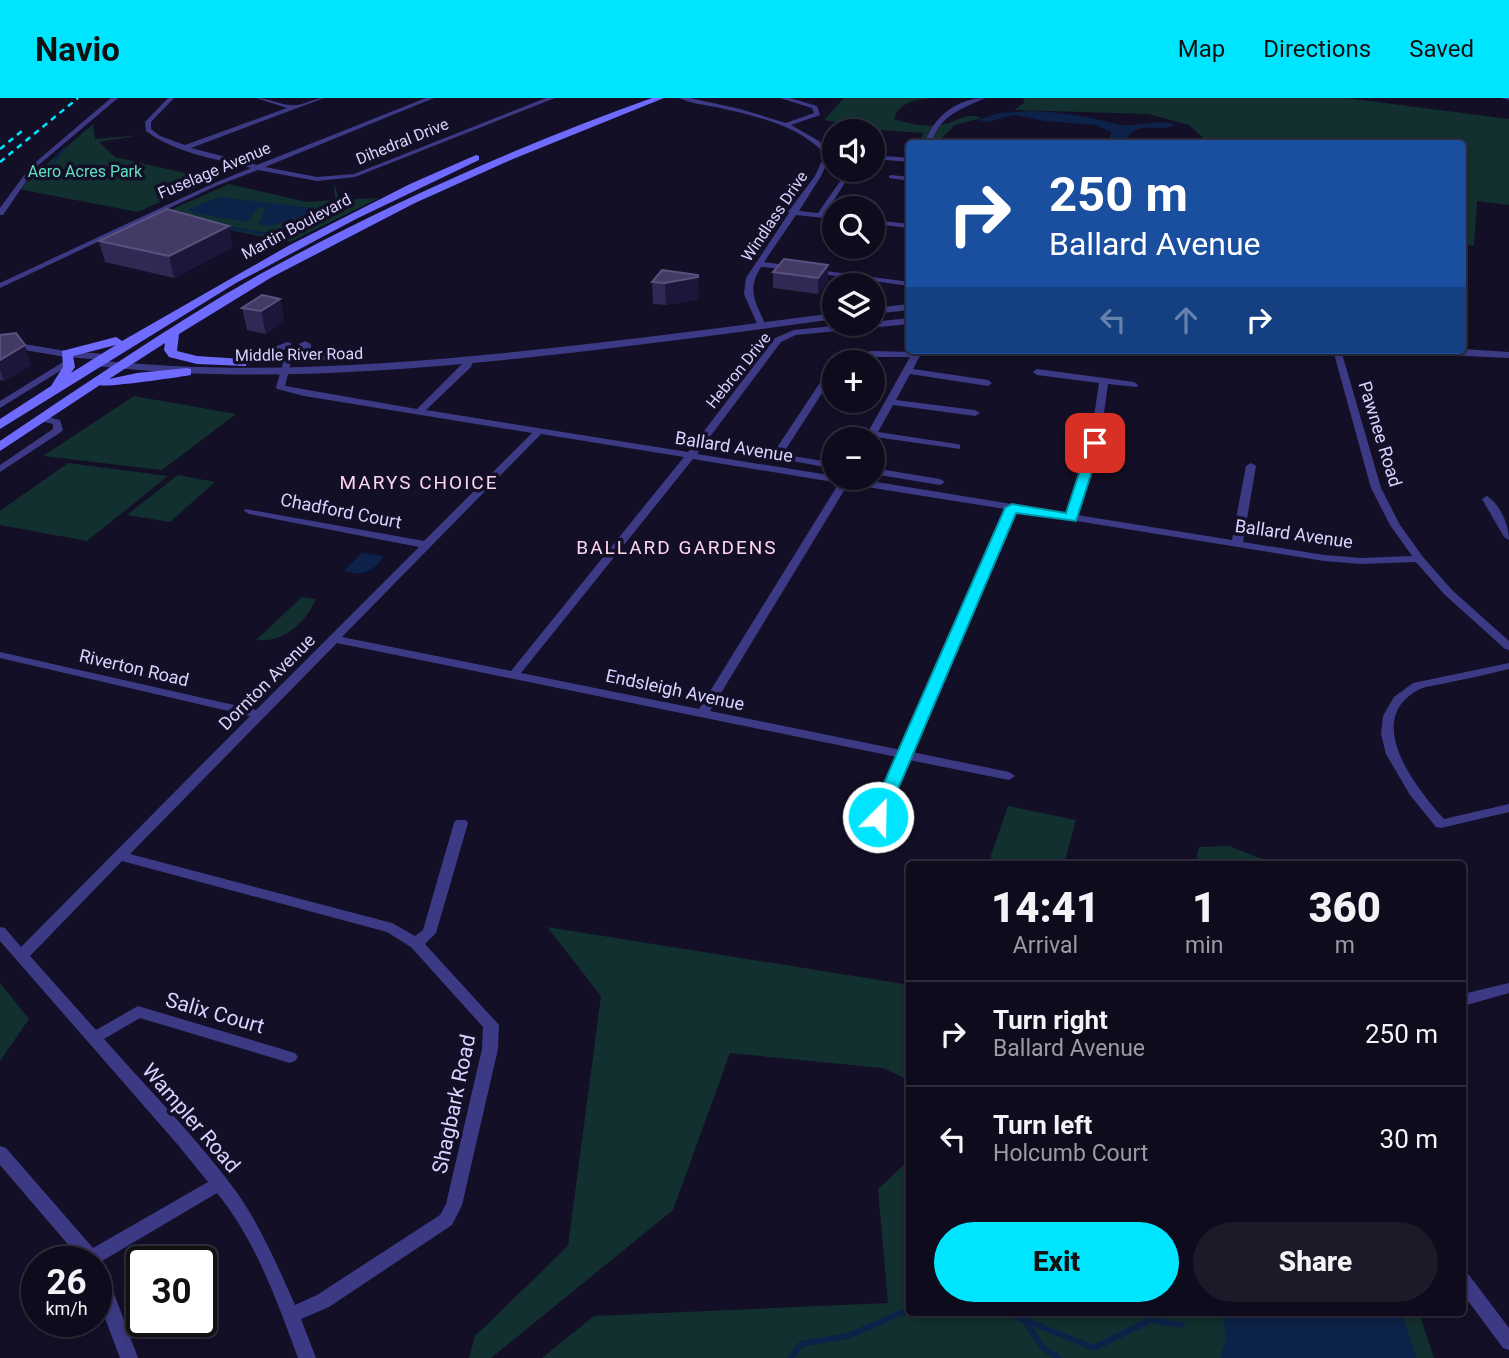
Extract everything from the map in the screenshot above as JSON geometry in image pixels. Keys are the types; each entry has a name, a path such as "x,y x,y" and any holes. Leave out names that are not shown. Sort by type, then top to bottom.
{"main road":[{"name":"Martin Boulevard","path":"0,425 216,289 311,236 421,183 518,141 629,98"},
{"name":"Martin Boulevard","path":"0,447 173,334 268,276 389,213 520,153 660,98"},
{"path":"52,390 66,373 67,358 108,345 216,289"},
{"path":"173,334 170,350 173,354 190,359 242,363"},
{"path":"77,396 114,381 187,372"}],"street":[{"path":"0,213 33,167 115,98"},
{"name":"Dihedral Drive","path":"171,98 150,118 148,130 157,139 311,178 351,176 552,98"},
{"path":"259,98 293,108"},
{"path":"184,148 321,98"},
{"name":"Fuselage Avenue","path":"0,286 143,216 258,166 431,98"},
{"name":"Windlass Drive","path":"682,98 788,127 810,135 822,146"},
{"path":"783,98 815,107 819,111 814,120 788,127"},
{"path":"929,140 933,130 963,102 982,98"},
{"path":"885,158 906,160"},
{"name":"Windlass Drive","path":"762,326 748,294 750,278 822,169"},
{"path":"891,177 906,179"},
{"path":"792,212 820,216 842,182"},
{"path":"885,223 906,224"},
{"path":"758,264 906,283"},
{"name":"Fuselage Avenue","path":"0,280 12,280"},
{"path":"885,310 905,308"},
{"name":"Middle River Road","path":"0,343 67,358 128,363 187,372 285,366 469,362 649,342 822,318"},
{"name":"Hebron Drive","path":"514,675 782,337 906,320"},
{"path":"305,344 304,353 327,360"},
{"path":"242,363 287,345"},
{"name":"Middle River Road","path":"128,363 242,363 285,366 327,360 533,353"},
{"path":"885,354 906,353"},
{"path":"1466,353 1509,355"},
{"path":"876,427 917,354"},
{"name":"Pawnee Road","path":"1338,354 1376,488 1419,559 1457,601 1509,648"},
{"path":"0,405 67,358"},
{"path":"419,412 469,362"},
{"name":"Ballard Avenue","path":"285,366 279,385 283,389 537,433 822,476"},
{"path":"908,372 988,383"},
{"path":"1037,372 1134,385"},
{"path":"1071,518 1093,456 1104,381"},
{"path":"822,386 782,449 790,458 822,464"},
{"path":"891,401 975,414"},
{"path":"0,469 58,430 57,422 43,419"},
{"name":"Dornton Avenue","path":"20,956 537,433"},
{"path":"885,439 957,447"},
{"path":"1237,544 1251,466"},
{"path":"885,473 940,482"},
{"name":"Ballard Avenue","path":"885,487 1336,559 1419,559"},
{"path":"702,713 840,490"},
{"path":"1487,499 1509,537"},
{"path":"878,817 1012,508"},
{"name":"Chadford Court","path":"249,511 427,545"},
{"name":"Endsleigh Avenue","path":"335,639 1009,776"},
{"name":"Riverton Road","path":"0,655 261,715"},
{"path":"1509,666 1417,687 1392,706 1387,726 1391,750 1406,781 1441,824 1509,808"},
{"path":"415,943 429,933 461,822"},
{"name":"Shagbark Road","path":"119,856 392,928 415,943 491,1025 493,1036 454,1205 446,1220 435,1230 324,1301 291,1315"},
{"name":"Wampler Road","path":"0,932 220,1183 257,1239 307,1358"},
{"path":"1466,999 1509,988"},
{"name":"Salix Court","path":"93,1038 138,1012 290,1056"},
{"path":"0,1153 79,1246"},
{"path":"112,1252 220,1183"},
{"path":"1466,1284 1509,1342"},
{"path":"112,1310 130,1358"}],"green space":[{"path":"844,98 933,98 904,105 894,119 919,125 949,123 967,116 981,118 955,125 940,140 920,140 924,133 885,130 885,119 825,119"},
{"path":"1023,98 1346,98 1509,119 1509,205 1477,201 1474,246 1466,245 1466,140 1206,140 1189,125 1148,114 1014,110 1025,102"},
{"name":"Aero Acres Park","path":"93,124 95,139 141,135 99,142 115,157 211,179 138,212 18,189"},
{"name":"Aero Acres Park","path":"334,182 339,200 379,198 290,242 157,216 229,184 306,202 335,200"},
{"path":"134,396 236,414 162,470 43,456"},
{"path":"68,463 168,476 87,541 0,525 0,511"},
{"path":"178,475 215,482 170,522 127,515"},
{"path":"302,597 316,599 299,624 284,635 256,640"},
{"path":"1008,806 1076,820 1065,861 989,861"},
{"path":"1229,846 1267,861 1196,861 1199,847"},
{"path":"547,927 906,984 906,1079 883,1068 730,1053 673,1210 491,1358 469,1358 475,1336 568,1246 601,996"},
{"path":"0,983 29,1019 0,1061"},
{"path":"906,1163 906,1316 1420,1316 1434,1358 542,1358 594,1316 888,1303 878,1189"}],"water":[{"path":"1052,112 1124,125 1161,122 1176,125 1142,128 1125,140 1110,140 1111,132 1096,125 1045,121 1014,115 989,122 977,120 1000,113"},
{"path":"221,197 330,211 308,214 270,226 258,224 266,207 258,208 249,220 242,221 193,213 188,209"},
{"path":"362,553 384,556 367,572 344,571"},
{"path":"1223,1316 1403,1316 1417,1358 1220,1358 1226,1341"}],"building":[{"path":"167,209 229,226 169,256 99,241"},
{"path":"784,259 828,265 818,278 773,272"},
{"path":"662,270 698,277 665,283 652,282"},
{"path":"262,295 280,299 261,311 242,308"},
{"path":"16,333 25,345 0,360 0,335"}],"waterway":[{"path":"64,148 52,165 72,175"},
{"path":"225,227 267,234 312,219"},
{"path":"791,1358 801,1344 848,1336 906,1311"},
{"path":"1015,1316 1094,1348 1150,1320 1182,1325"},
{"path":"1027,1324 1043,1348 1059,1358"}],"railway":[{"path":"0,162 78,98"},
{"path":"0,149 22,131"}],"district":[{"name":"MARYS CHOICE","path":"419,482"},
{"name":"BALLARD GARDENS","path":"677,547"}],"route":[{"path":"878,817 1012,508 1071,518 1095,443"}]}
